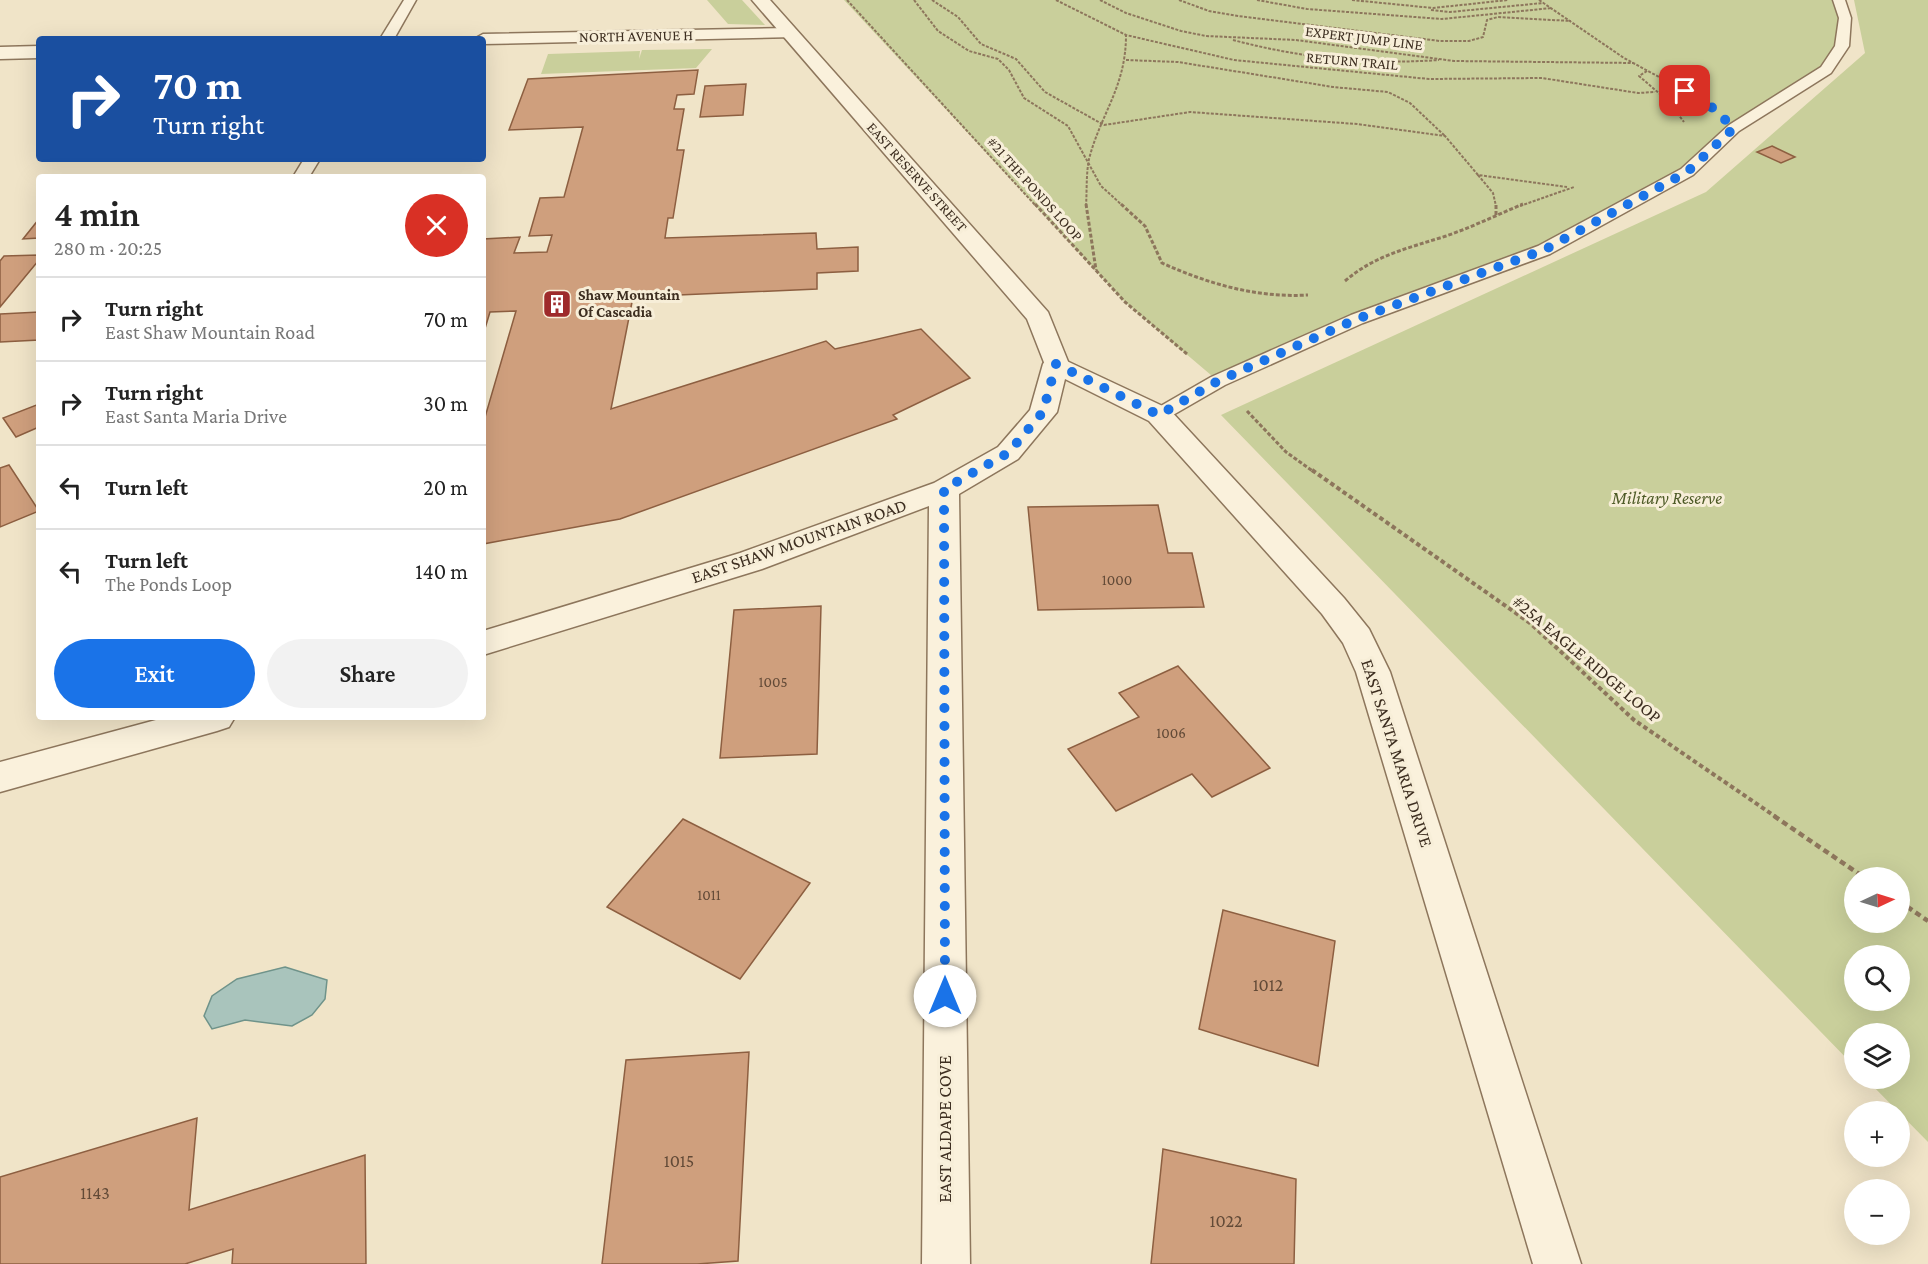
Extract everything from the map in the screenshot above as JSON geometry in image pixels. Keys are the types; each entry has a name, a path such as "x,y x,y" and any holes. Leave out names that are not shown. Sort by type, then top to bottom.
{"street":[{"name":"EAST RESERVE STREET","path":"760,0 999,267 1039,317 1056,364"},
{"name":"NORTH AVENUE H","path":"486,39 789,33"},
{"path":"0,53 36,52"},
{"name":"EAST SANTA MARIA DRIVE","path":"1056,364 1159,415 1333,606 1357,638 1373,672 1557,1264"},
{"name":"EAST SHAW MOUNTAIN ROAD","path":"486,642 751,561 944,489 1008,453 1043,412 1056,364"},
{"name":"EAST ALDAPE COVE","path":"944,489 946,1264"},
{"path":"0,777 206,720"}],"lane":[{"path":"389,36 410,0"},
{"path":"1159,415 1218,381 1357,319 1544,250 1687,172 1734,128 1826,70 1842,46 1845,18 1839,0"}],"path":[{"name":"#21 THE PONDS LOOP","path":"848,0 1125,302 1218,381"},
{"path":"914,0 938,31 969,51 998,59 1009,70 1024,98 1068,126 1089,160 1101,186 1145,226 1162,263 1196,278 1277,296 1316,294"},
{"path":"932,0 958,17 981,44 1016,59 1045,92 1104,124 1150,120 1190,112 1357,124 1445,136"},
{"name":"RETURN TRAIL","path":"1056,0 1126,35 1234,60 1429,79 1542,78 1638,93 1655,92"},
{"name":"EXPERT JUMP LINE","path":"1100,0 1126,13 1181,31 1223,37 1296,40 1446,60 1633,63"},
{"path":"1179,0 1238,16 1440,41 1469,41 1484,37 1487,20 1498,17 1571,21"},
{"path":"1257,0 1307,9 1442,18 1552,8"},
{"path":"1352,0 1450,12 1544,3"},
{"path":"1390,0 1393,6"},
{"path":"1413,8 1508,0"},
{"path":"1539,0 1633,63 1704,100 1734,128"},
{"path":"1096,272 1086,207 1089,160 1126,60 1126,35"},
{"path":"1223,37 1287,52 1356,61 1410,63 1446,60"},
{"path":"1126,60 1176,60 1231,72 1336,88 1379,90 1398,95 1445,136 1493,191 1498,204 1496,216"},
{"path":"1647,71 1639,76 1668,101 1685,124"},
{"path":"1478,175 1573,187"},
{"path":"1344,282 1359,267 1412,244 1459,231 1543,195 1584,184"},
{"name":"#25A EAGLE RIDGE LOOP","path":"1218,381 1286,452 1381,516 1530,623 1634,720 1848,867"},
{"path":"1910,909 1928,921"}],"green space":[{"path":"707,0 742,0 765,25 728,24"},
{"path":"844,0 1839,0 1842,46 1826,70 1735,129 1687,172 1544,251 1218,381 1125,302"},
{"name":"Military Reserve","path":"1854,0 1928,0 1928,1142 1910,1124 1910,1101 1888,1101 1876,1089 1910,1089 1910,1023 1844,1023 1844,1056 1221,415 1706,192 1865,53"},
{"path":"712,49 696,68 541,74 548,54 640,51 639,59 642,50"}],"water":[{"path":"285,967 327,980 325,999 312,1015 292,1026 245,1020 212,1029 204,1016 212,996 237,979"}],"building":[{"name":"Shaw Mountain Of Cascadia","path":"698,70 694,94 677,95 674,109 684,109 677,150 684,150 673,218 668,218 665,238 816,233 817,249 858,247 858,271 817,273 817,289 633,297 611,409 826,341 835,349 921,329 970,378 893,415 897,419 620,519 486,543 486,414 516,311 490,312 486,325 486,239 520,237 514,253 547,252 552,235 529,236 540,198 564,197 583,127 509,130 528,79"},
{"path":"746,84 743,115 700,117 705,86"},
{"path":"1772,146 1795,157 1781,163 1757,152"},
{"path":"36,223 36,238 23,239"},
{"path":"36,255 36,264 0,307 0,261 4,256"},
{"path":"36,312 36,340 0,342 0,314"},
{"path":"36,405 36,428 16,437 3,418"},
{"path":"9,465 36,506 36,512 0,527 0,468"},
{"path":"1158,505 1168,553 1192,553 1204,607 1038,610 1028,507"},
{"path":"821,606 817,754 720,758 734,610"},
{"path":"1178,666 1270,768 1212,797 1192,774 1116,811 1068,749 1139,717 1119,693"},
{"path":"683,819 810,883 740,979 607,907"},
{"path":"1223,910 1335,941 1318,1066 1199,1029"},
{"path":"749,1052 738,1261 697,1264 602,1264 626,1060"},
{"path":"197,1118 189,1210 365,1155 366,1264 232,1264 233,1249 185,1264 0,1264 0,1177"},
{"path":"1163,1149 1296,1179 1294,1264 1151,1264"}],"place":[{"name":"Shaw Mountain Of Cascadia","path":"557,304"}],"route":[{"path":"945,996 944,489 1008,453 1043,412 1056,364 1159,415 1218,381 1357,319 1464,282 1544,250 1663,187 1687,172 1734,128 1704,100 1685,91"}]}
